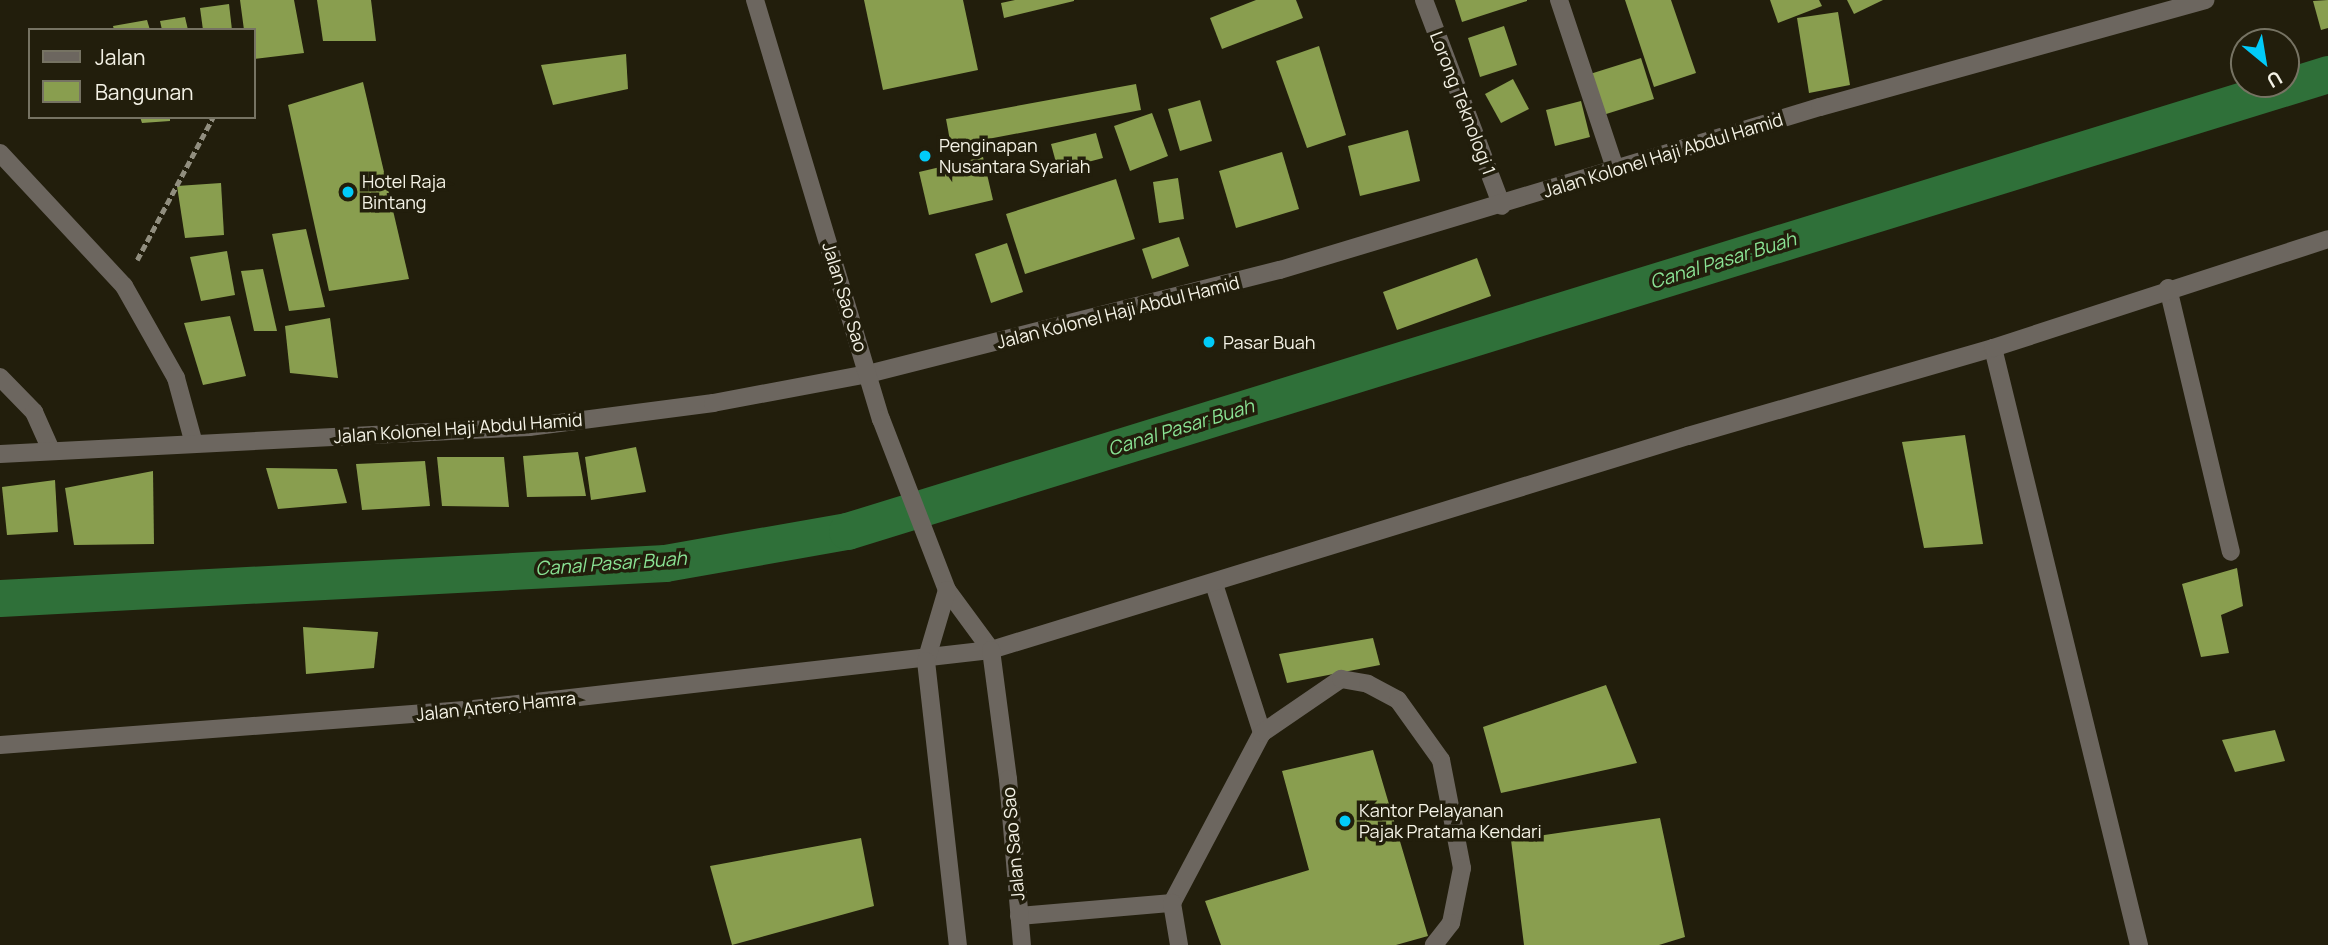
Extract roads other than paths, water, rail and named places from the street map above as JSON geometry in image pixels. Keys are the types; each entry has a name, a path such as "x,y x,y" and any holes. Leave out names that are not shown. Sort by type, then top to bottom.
{"street":[{"name":"Jalan Sao Sao","path":"755,0 881,419 947,590 991,650 1022,945"},
{"name":"Lorong Teknologi 1","path":"1424,0 1502,206"},
{"path":"1559,0 1615,168"},
{"name":"Jalan Kolonel Haji Abdul Hamid","path":"0,454 529,427 713,403 868,374 1094,321 1502,206 1615,168 2205,0"},
{"path":"0,153 124,286 176,378 194,444"},
{"name":"Jalan Antero Hamra","path":"0,745 465,710 926,661 991,650 1214,584 1688,436 1993,348 2168,288 2328,239"},
{"path":"2168,288 2231,552"},
{"path":"1993,348 2138,945"},
{"path":"0,377 34,412 51,450"},
{"path":"1214,584 1262,733"},
{"path":"947,590 926,661 958,945"},
{"path":"1179,945 1172,903 1262,733 1341,680 1368,684 1398,700 1441,760 1462,868 1451,923 1434,945"},
{"path":"1019,916 1172,903"}],"waterway":[{"name":"Canal Pasar Buah","path":"0,598 665,563 847,531 2328,74"}],"place":[{"name":"Penginapan Nusantara Syariah","path":"925,156"},
{"name":"Hotel Raja Bintang","path":"348,192"},
{"name":"Pasar Buah","path":"1209,342"},
{"name":"Kantor Pelayanan Pajak Pratama Kendari","path":"1345,821"}]}
